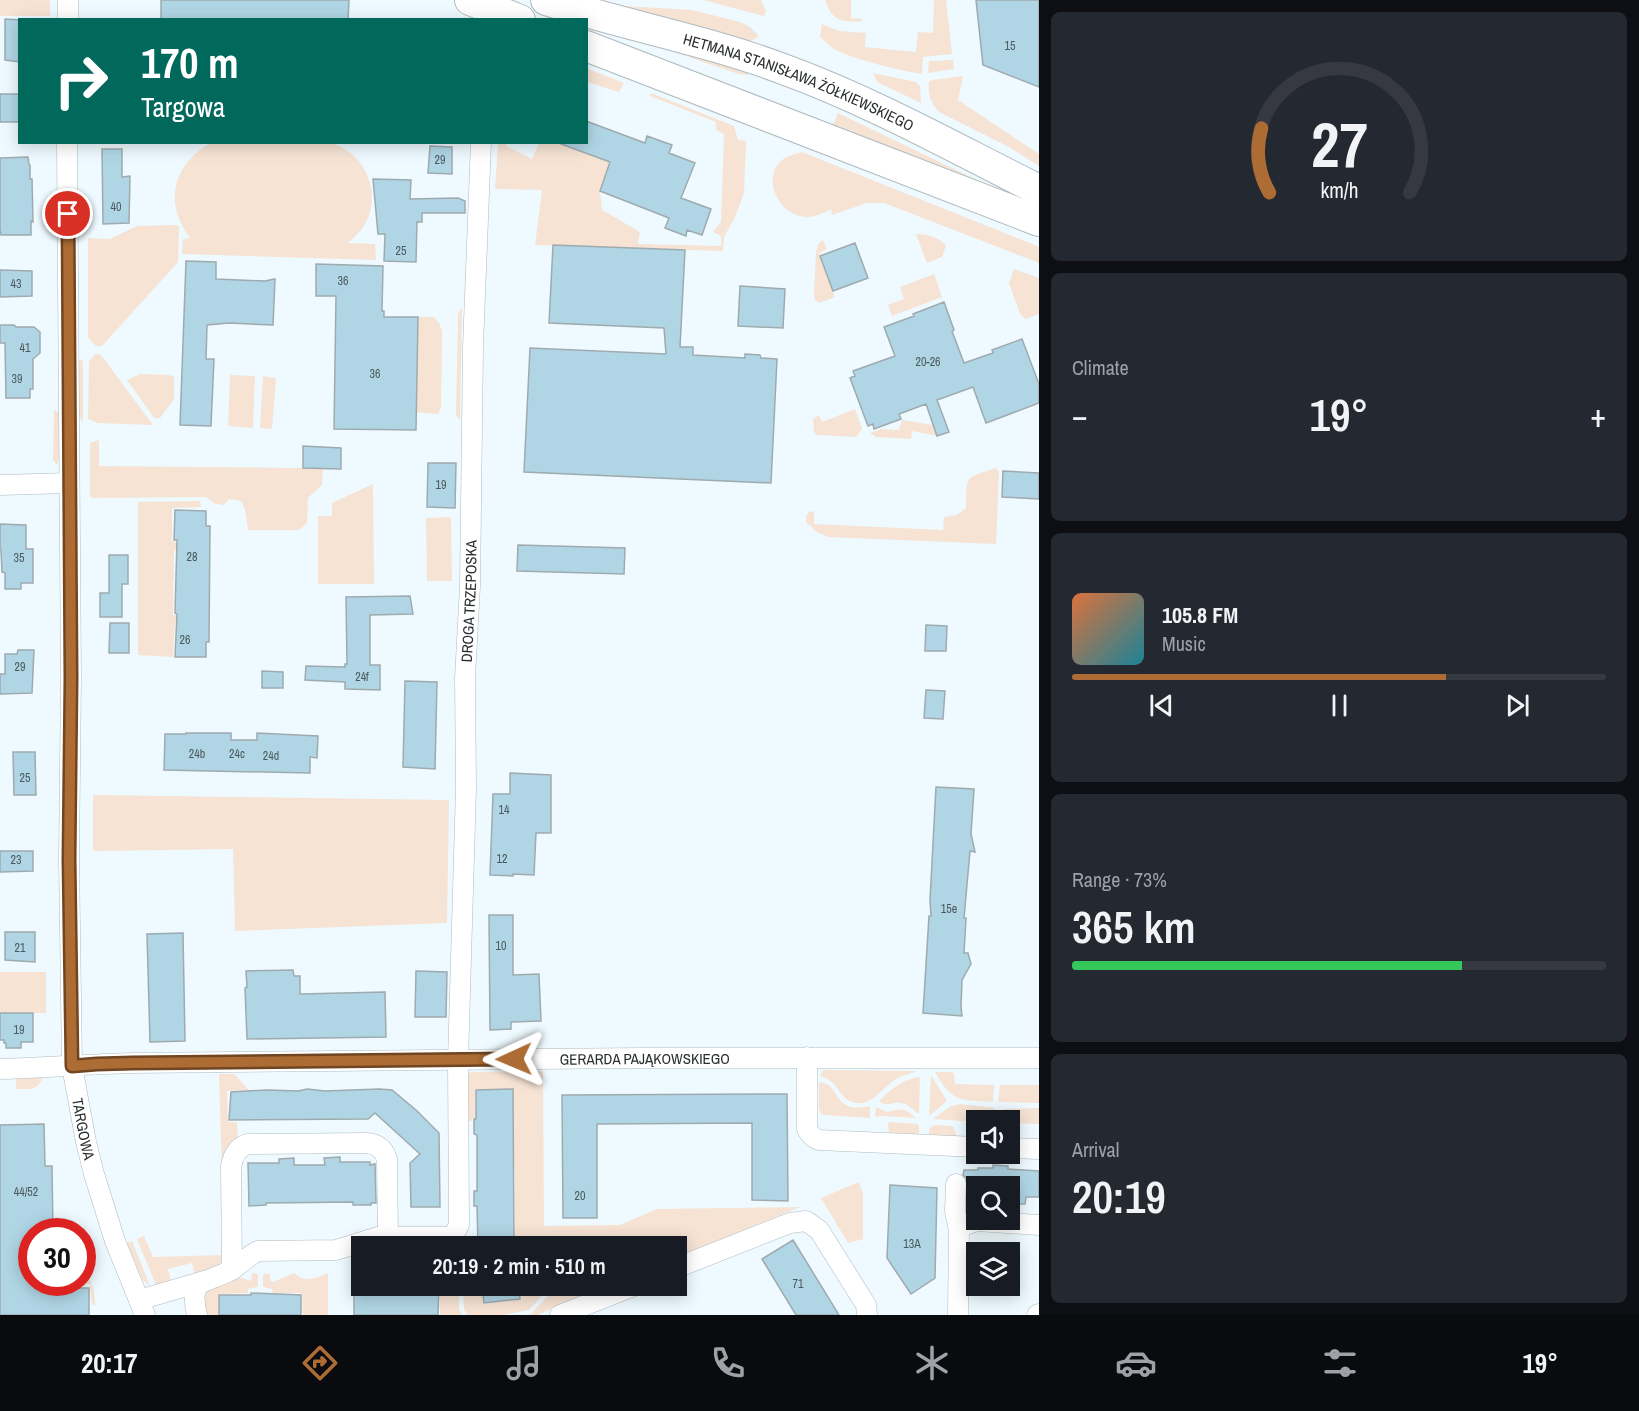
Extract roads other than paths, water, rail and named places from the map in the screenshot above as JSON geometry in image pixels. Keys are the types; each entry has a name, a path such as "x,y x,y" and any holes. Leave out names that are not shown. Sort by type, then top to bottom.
{"main road":[{"path":"470,0 507,13"},
{"name":"HETMANA STANISŁAWA ŻÓŁKIEWSKIEGO","path":"546,0 735,53 783,69 854,98 1039,190"},
{"path":"588,47 1039,221"}],"street":[{"path":"68,0 68,18"},
{"name":"TARGOWA","path":"67,144 71,678 69,859 72,1066 94,1174 116,1241 142,1307"},
{"name":"DROGA TRZEPOSKA","path":"451,1236 458,1228 458,1060 466,788 465,678 470,586 473,347 481,144"},
{"path":"0,485 69,483"},
{"path":"807,1057 807,1129 813,1138 966,1147"},
{"name":"GERARDA PAJĄKOWSKIEGO","path":"0,1069 121,1063 807,1057 1039,1058"},
{"path":"232,1270 231,1166 237,1151 248,1144 367,1143 378,1146 385,1152 387,1159 388,1236"},
{"path":"1020,1148 1039,1149"},
{"path":"956,1184 955,1211 959,1227 958,1315"},
{"path":"687,1265 790,1223 806,1221 819,1230 866,1305 867,1315"},
{"path":"959,1227 977,1221 1039,1225"},
{"name":"DROGA TRZEPOSKA","path":"142,1307 232,1270 258,1251 336,1250 351,1245"},
{"path":"197,1315 195,1292 198,1285 204,1281"},
{"path":"560,1315 608,1296"}]}
